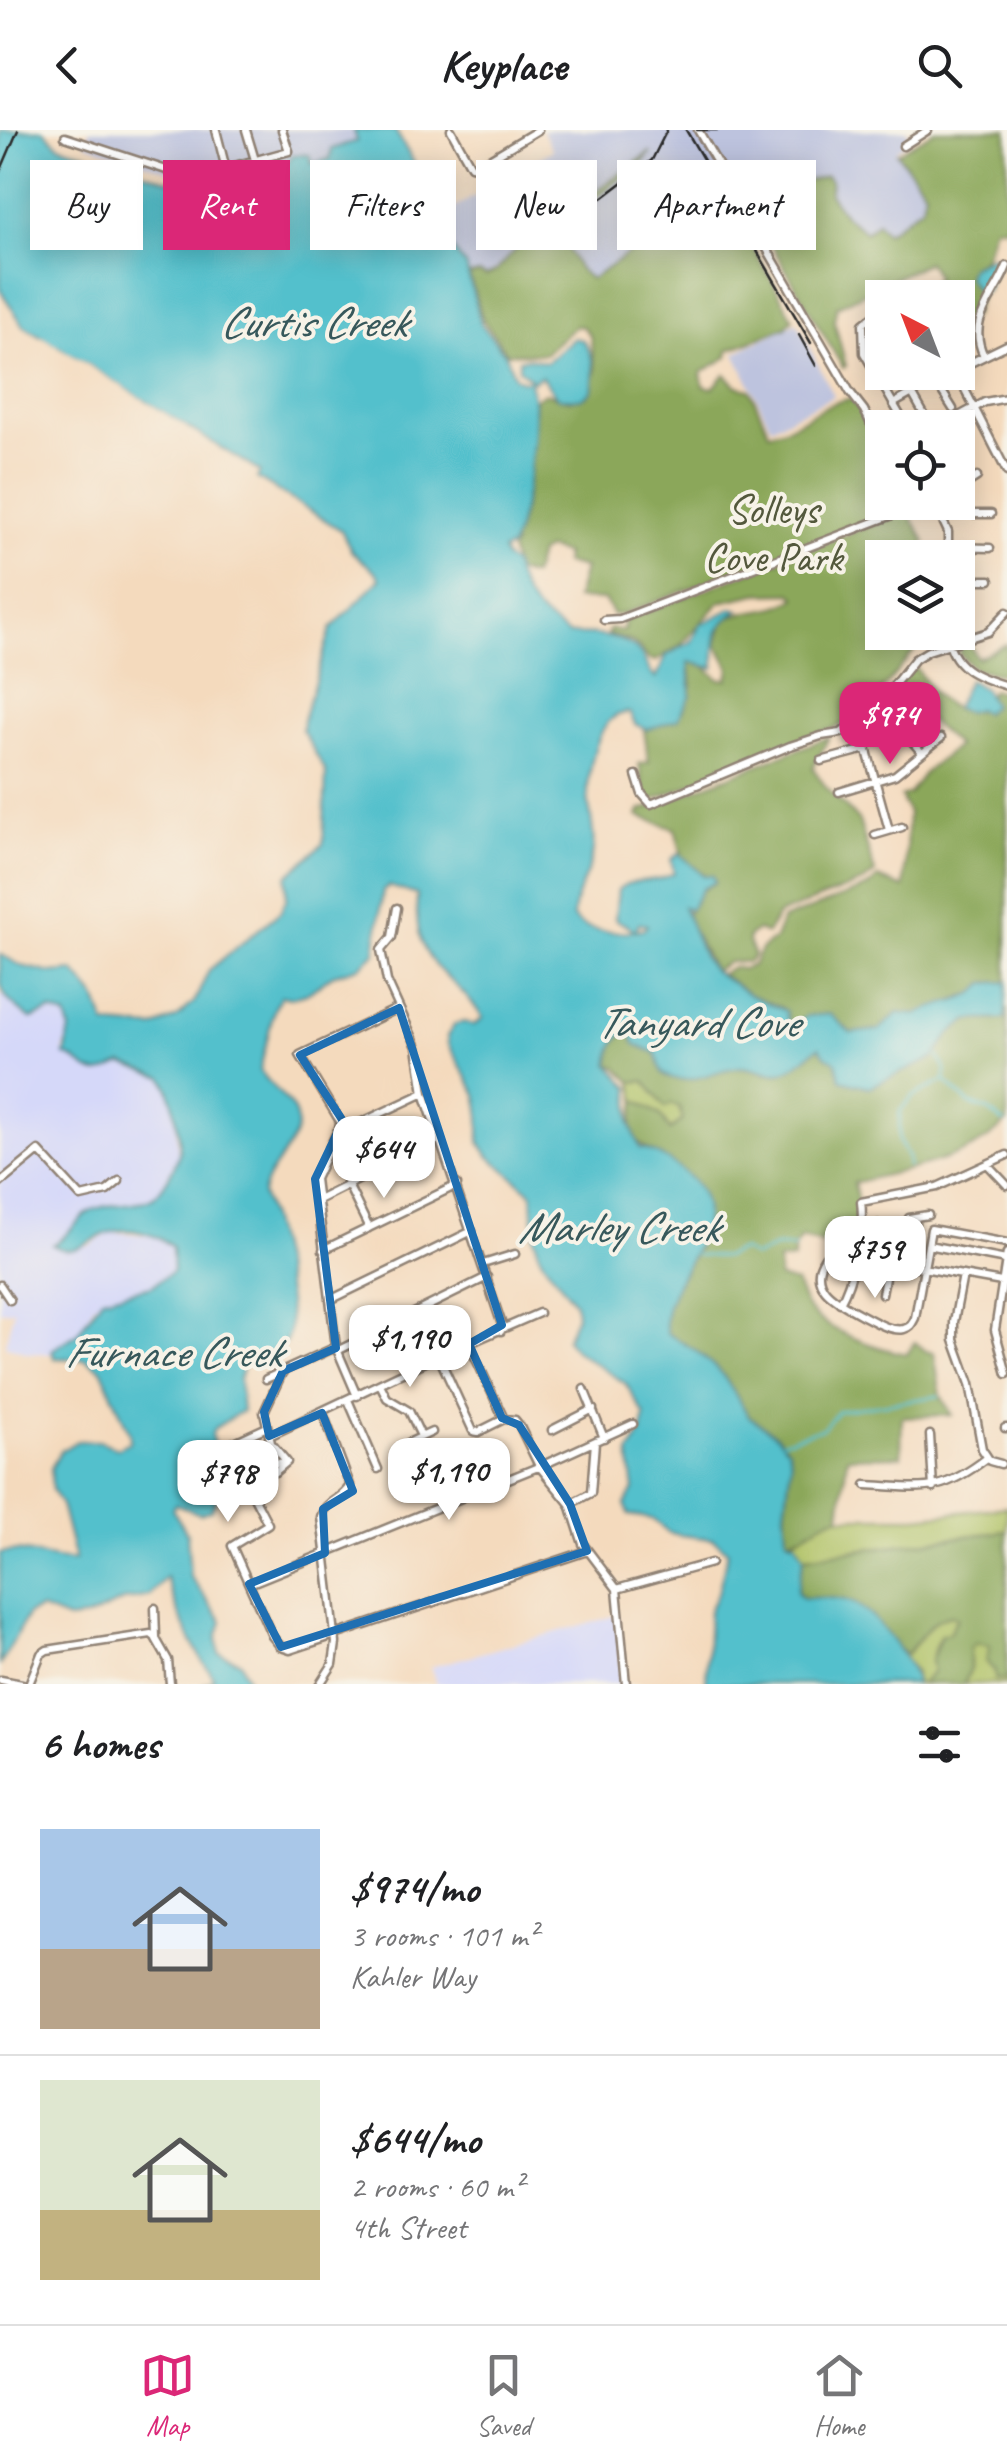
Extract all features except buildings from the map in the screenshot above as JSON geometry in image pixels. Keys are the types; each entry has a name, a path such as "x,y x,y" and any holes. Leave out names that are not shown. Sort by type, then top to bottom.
{"street":[{"path":"85,144 90,130"},
{"path":"216,130 224,160"},
{"path":"246,130 256,160 289,152 282,130"},
{"path":"452,130 471,166 538,130"},
{"path":"516,130 521,140"},
{"path":"698,130 865,412"},
{"path":"903,146 928,130"},
{"path":"64,137 163,170"},
{"path":"984,356 978,342 980,315 1007,266"},
{"path":"865,322 865,355"},
{"path":"975,360 1007,345"},
{"path":"885,390 896,410"},
{"path":"893,404 917,390"},
{"path":"941,390 952,409"},
{"path":"964,390 1007,472"},
{"path":"912,393 923,410"},
{"path":"966,410 1007,398"},
{"path":"975,514 991,514"},
{"path":"604,620 620,619 880,520"},
{"path":"975,548 990,548"},
{"path":"975,580 990,580"},
{"path":"975,636 988,632 1007,612"},
{"path":"636,775 642,794 651,804 790,746 844,732 878,702 915,659 937,650"},
{"path":"952,650 967,672 1007,686"},
{"path":"878,702 922,753"},
{"path":"854,723 866,748 889,830"},
{"path":"840,792 901,772 941,738"},
{"path":"821,761 866,748"},
{"path":"875,835 902,827"},
{"path":"397,908 392,938 381,950 387,982 418,1048 424,1093 487,1277 501,1331"},
{"path":"378,1469 337,1349 318,1200 317,1170 338,1132 339,1116 300,1054 399,1008"},
{"path":"338,1132 346,1132 424,1093"},
{"path":"318,1200 439,1139"},
{"path":"0,1182 39,1151 81,1197 107,1191 119,1181"},
{"path":"840,1303 850,1284 861,1202 937,1188 1007,1156"},
{"path":"989,1166 1007,1185"},
{"path":"348,1185 368,1228"},
{"path":"324,1250 456,1185"},
{"path":"907,1265 912,1218 928,1214"},
{"path":"871,1259 878,1224"},
{"path":"825,1257 819,1268 827,1293 883,1326 906,1328 915,1318 931,1229 1007,1243"},
{"path":"330,1300 472,1231"},
{"path":"928,1246 1006,1256 994,1330 1006,1369"},
{"path":"482,1264 515,1254"},
{"path":"855,1256 1004,1283"},
{"path":"882,1294 888,1262"},
{"path":"963,1275 954,1336 970,1384 980,1442 987,1458 1001,1464"},
{"path":"266,1379 487,1277"},
{"path":"0,1285 10,1300"},
{"path":"270,1436 539,1313"},
{"path":"469,1344 504,1420"},
{"path":"439,1357 473,1431 514,1420 539,1466 570,1504 587,1551 617,1589 626,1684"},
{"path":"283,1371 265,1407 274,1448 284,1455 286,1462"},
{"path":"380,1384 390,1400 409,1411 421,1436"},
{"path":"584,1389 604,1438"},
{"path":"552,1430 593,1409"},
{"path":"320,1684 332,1664 335,1636 321,1517 323,1509 344,1494 350,1481 322,1413"},
{"path":"249,1584 633,1424"},
{"path":"217,1450 267,1427"},
{"path":"408,1443 432,1432"},
{"path":"930,1436 933,1488"},
{"path":"570,1504 591,1493 595,1442"},
{"path":"866,1486 933,1488 961,1478 987,1458"},
{"path":"270,1474 261,1473 256,1467 286,1462"},
{"path":"286,1462 270,1474 258,1477 252,1493 268,1524 232,1544 272,1636 281,1647 290,1650 587,1551"},
{"path":"617,1589 710,1563"},
{"path":"155,1608 156,1638 168,1660 170,1684"},
{"path":"1,1680 26,1684 41,1654 48,1650 146,1635 156,1638"}],"highlighted area":[{"path":"399,1008 502,1325 469,1344 502,1418 519,1425 570,1504 587,1551 281,1647 249,1584 325,1553 323,1509 353,1491 322,1413 269,1436 264,1412 283,1371 336,1348 315,1179 343,1121 300,1055"}],"shaded area":[{"path":"90,130 354,130 357,141 332,149 328,160 292,155 290,160 163,160 163,169 85,144"},
{"path":"542,130 906,130 912,139 896,150 925,191 922,206 886,233 877,223 867,232 846,217 829,194 831,182 826,176 816,179 816,160 617,160 617,250 633,250 587,279 562,250 597,250 597,160 536,160 553,150"},
{"path":"476,195 476,250 518,250 473,289 449,250 456,250 456,207"},
{"path":"797,322 834,396 771,427 735,353"},
{"path":"0,993 27,1018 38,1018 51,1011 66,1016 70,1030 63,1051 88,1068 105,1072 123,1064 163,1077 169,1084 175,1111 178,1156 159,1193 150,1199 88,1214 61,1240 87,1247 111,1232 153,1236 172,1247 173,1271 152,1286 102,1298 77,1334 51,1354 28,1353 5,1345 14,1310 0,1311"},
{"path":"618,1615 623,1684 436,1684 431,1667"}],"green space":[{"path":"935,130 1007,130 1007,227 994,227 985,257 970,267 969,280 934,280 937,278 928,262 891,280 865,280 865,292 837,306 834,320 846,366 843,368 774,250 816,250 816,179 826,176 831,182 829,194 846,217 866,232 877,222 886,233 922,206 925,191 897,153"},
{"path":"617,176 617,182 597,197 597,190"},
{"name":"Solleys Cove Park","path":"515,250 568,250 579,270 591,279 634,250 754,250 793,318 786,327 729,350 728,357 701,373 703,386 713,388 725,374 737,386 750,389 769,432 832,404 854,399 865,420 865,520 872,520 623,614 613,615 604,600 576,599 584,568 564,563 565,554 547,549 539,553 533,576 515,572 510,548 514,546 526,492 535,399 545,393 569,400 587,396 596,371 590,336 583,327 575,326 544,354 507,353 483,320 469,275 486,276"},
{"path":"884,520 913,520 925,540 865,540 865,650 915,650 883,689 845,724 651,801 644,793 639,764 649,762 644,730 683,711 692,685 689,661 704,665 719,679 728,679 730,668 717,644 724,619 780,606 796,597 792,593 757,594 720,602 681,645 656,661 648,659 631,641 607,635 610,629 624,631 624,621"},
{"path":"1007,644 1007,675 974,669 958,653 973,650 977,658"},
{"path":"916,668 937,696 958,710 993,707 988,695 992,690 1007,693 1007,982 985,983 980,991 917,1015 898,1013 879,1030 851,1033 834,1020 819,1016 787,1024 788,1017 782,1008 750,995 721,974 732,967 743,969 753,965 761,949 775,939 782,920 868,887 878,878 904,888 908,813 901,797 909,794 924,773 957,746 929,720 921,725 907,710 894,716 883,703 907,673"},
{"path":"829,737 813,768 859,821 875,873 865,881 778,915 767,934 758,930 749,936 754,955 749,962 729,962 714,971 685,916 699,892 715,882 683,859 675,829 638,816 640,811"},
{"path":"1007,1009 1007,1122 992,1136 956,1155 854,1183 859,1209 856,1225 848,1227 850,1233 843,1250 801,1238 794,1248 794,1259 778,1261 779,1278 796,1283 806,1306 825,1323 882,1348 907,1354 915,1342 934,1353 941,1396 952,1415 902,1417 901,1456 847,1457 840,1516 787,1539 785,1511 791,1462 788,1449 749,1416 721,1372 667,1333 665,1316 669,1300 701,1238 705,1221 703,1203 688,1177 643,1146 632,1130 636,1100 660,1115 670,1130 683,1120 679,1107 665,1107 645,1081 632,1082 617,1067 609,1065 613,1048 631,1030 633,1040 658,1055 666,1076 688,1078 732,1067 780,1073 819,1047 836,1061 841,1080 869,1087 934,1058 950,1034 969,1020 1003,1019"},
{"path":"645,1080 665,1107 679,1107 683,1120 670,1130 660,1115 636,1100 632,1082"},
{"path":"1007,1507 1007,1531 804,1557 793,1540 830,1517 916,1517"},
{"path":"1007,1531 1007,1679 995,1679 995,1671 986,1662 990,1646 976,1643 970,1648 970,1670 964,1684 921,1684 933,1672 931,1661 941,1635 949,1633 957,1618 952,1615 937,1620 906,1654 863,1613 833,1602 803,1598 797,1591 804,1557"},
{"path":"952,1614 957,1618 935,1648 934,1672 921,1684 915,1684 915,1673 899,1652 907,1654 932,1624"},
{"path":"976,1643 991,1646 996,1679 1007,1679 1007,1684 964,1684 970,1670 970,1647"}],"water":[{"path":"0,130 44,130 59,145 105,160 30,160 30,250 143,250 143,172 163,179 163,250 290,250 290,160 292,155 309,155 310,250 453,250 466,267 481,324 506,355 515,377 531,379 519,369 519,360 546,362 574,338 583,340 592,359 592,391 581,399 558,398 541,376 530,383 534,418 527,490 510,548 502,551 513,564 526,597 539,613 569,635 606,637 633,647 656,679 666,656 692,641 700,625 733,608 739,610 719,629 714,668 689,662 691,695 678,719 647,730 635,724 630,713 619,714 598,740 588,788 593,851 573,918 587,927 607,931 628,931 637,930 645,928 647,925 639,923 635,930 615,919 618,890 624,885 674,873 671,860 679,853 703,875 713,876 715,882 703,888 690,909 683,907 704,958 714,971 750,995 786,1011 789,1027 807,1016 830,1014 851,1033 879,1030 898,1013 917,1015 971,995 985,983 1007,982 1005,1019 969,1020 950,1034 934,1058 869,1087 841,1080 836,1061 819,1047 780,1073 740,1067 691,1079 671,1078 662,1073 656,1053 635,1044 631,1033 638,1031 639,1026 617,1039 609,1064 630,1088 630,1123 640,1148 676,1166 702,1194 706,1214 702,1234 672,1294 666,1314 667,1333 721,1372 749,1416 788,1449 791,1462 785,1512 787,1539 796,1542 804,1557 797,1592 803,1598 840,1599 859,1606 893,1642 915,1684 706,1684 709,1611 728,1551 713,1539 668,1532 653,1519 629,1515 625,1504 634,1490 629,1454 641,1434 645,1416 626,1384 577,1352 566,1339 576,1316 575,1303 541,1258 534,1236 532,1193 488,1155 480,1143 477,1095 448,1044 447,1036 455,1024 474,1025 483,1018 427,954 417,920 417,895 389,886 383,890 375,953 359,967 332,975 310,992 290,998 281,996 274,1010 260,1070 297,1119 292,1140 265,1183 262,1195 283,1270 289,1332 281,1346 243,1366 239,1379 242,1411 215,1428 211,1435 219,1460 212,1486 216,1501 211,1510 200,1514 176,1504 172,1509 187,1533 190,1576 222,1621 217,1638 219,1653 241,1662 249,1684 205,1684 214,1679 186,1629 166,1577 149,1596 123,1601 86,1618 68,1620 41,1609 28,1614 0,1666 0,1553 19,1551 75,1560 61,1505 52,1490 51,1468 61,1451 77,1441 99,1441 117,1448 129,1442 130,1434 101,1369 85,1359 54,1358 52,1350 77,1334 102,1298 152,1286 173,1271 172,1247 143,1233 111,1232 69,1250 53,1245 95,1209 155,1196 172,1172 180,1146 173,1102 163,1077 123,1064 97,1073 65,1055 70,1030 66,1016 51,1011 31,1019 13,1004 2,987 0,954 22,966 52,973 74,971 96,998 106,1025 153,1028 177,1018 195,1001 209,970 280,912 286,900 287,876 323,844 326,772 302,730 303,720 331,629 380,579 352,552 341,530 257,478 260,472 23,325 0,290"},
{"path":"354,130 395,130 412,160 326,160 332,149 357,141"},
{"path":"993,256 998,262 980,295 975,280 967,277 970,267"},
{"path":"968,680 984,689 993,706 984,713 955,708"}],"pier":[{"path":"41,336 187,427 185,431 40,342"}],"waterway":[{"path":"908,1167 899,1141 900,1111 913,1096 944,1081 946,1072 938,1055"},
{"path":"945,1081 968,1103 989,1111 1004,1123"},
{"name":"Marley Creek","path":"695,1255 724,1257 741,1250 754,1257 776,1247 795,1248"},
{"path":"783,1441 823,1428 838,1411 939,1396"}],"railway":[{"path":"0,172 18,130"},
{"path":"602,198 652,160 667,130"},
{"path":"686,130 811,343"},
{"path":"697,130 718,130"},
{"path":"799,335 816,366"}],"water label":[{"name":"Curtis Creek","path":"313,321"},
{"name":"Tanyard Cove","path":"697,1021"},
{"name":"Furnace Creek","path":"173,1351"}]}
